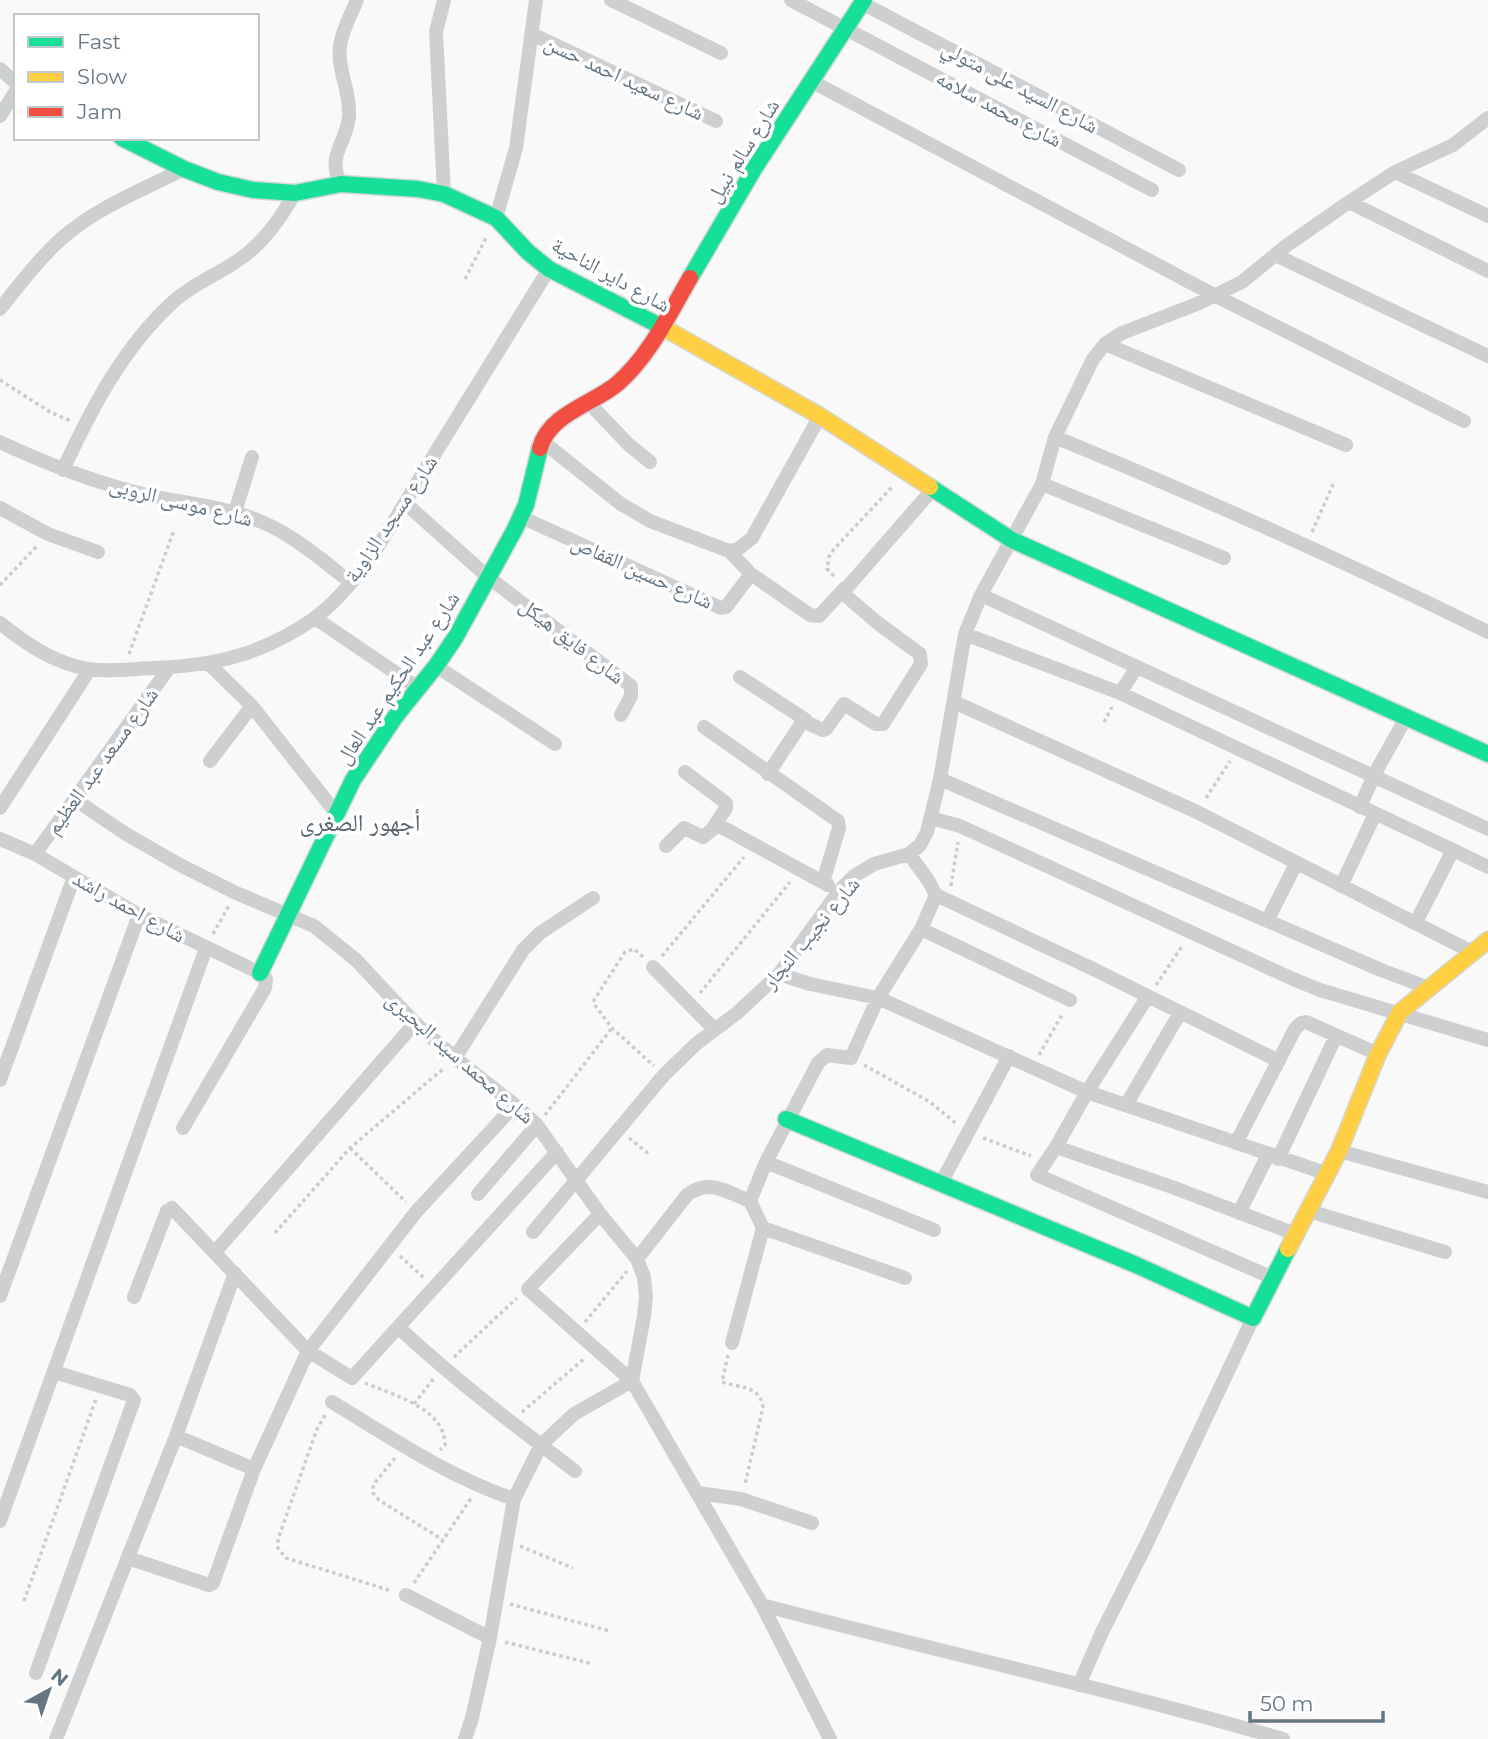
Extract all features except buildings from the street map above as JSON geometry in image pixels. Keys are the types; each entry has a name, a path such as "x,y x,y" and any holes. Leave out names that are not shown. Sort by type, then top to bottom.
{"street":[{"path":"341,184 335,173 334,160 345,133 349,100 341,66 340,47 357,0"},
{"path":"444,0 436,32 444,194"},
{"path":"496,218 516,148 536,0"},
{"path":"611,0 721,53"},
{"name":"شارع محمد سلامه","path":"791,0 1152,190"},
{"name":"شارع سالم نبيل","path":"662,327 754,169 863,1"},
{"name":"شارع السيد على متولي","path":"863,1 1179,170"},
{"name":"شارع سعيد احمد حسن","path":"532,34 716,121"},
{"path":"0,69 14,81"},
{"path":"811,81 1214,295 1464,421"},
{"path":"0,116 14,94"},
{"path":"1279,1061 942,898 909,854 920,845 932,818 965,634 981,595 1042,484 1055,437 1088,367 1105,344 1141,325 1242,282 1349,202 1395,172 1453,145 1488,118"},
{"name":"شارع داير الناحية","path":"126,140 184,169 218,182 253,190 295,192 341,184 418,189 444,194 496,218 528,252 550,269 662,327 820,416 1012,540 1488,754"},
{"path":"0,309 27,273 61,239 92,215 184,169"},
{"path":"1395,172 1488,216"},
{"path":"64,470 83,427 125,359 163,312 177,298 239,260 261,241 280,218 295,192"},
{"path":"1349,202 1488,271"},
{"path":"1275,255 1488,356"},
{"name":"شارع مسجد الزاوية","path":"0,623 20,640 67,663 90,669 123,669 209,664 247,655 282,639 315,618 350,582 405,503 550,269"},
{"name":"شارع عبد الحكيم عبد العال","path":"260,973 336,813 373,748 436,666 473,608 521,517 542,441 562,418 614,387 630,373 662,327"},
{"path":"1105,344 1346,445"},
{"path":"588,402 650,463"},
{"path":"729,551 738,549 752,538 820,416"},
{"path":"1055,437 1139,471 1488,632"},
{"path":"542,441 635,513 729,551 751,574 814,617 823,612 933,489"},
{"name":"شارع موسى الروبى","path":"0,442 64,470 146,495 234,512 281,531 350,582"},
{"path":"234,512 253,457"},
{"path":"1042,484 1224,558"},
{"path":"405,503 488,577"},
{"path":"0,508 48,534 98,552"},
{"name":"شارع حسين القفاص","path":"521,517 721,608 726,607 751,574"},
{"name":"شارع فايق هيكل","path":"488,577 631,687 631,696 621,715"},
{"path":"740,677 820,729 826,729 844,704 876,724 885,722 922,659 916,651 846,596 845,588"},
{"path":"981,595 1488,829"},
{"path":"315,618 418,688"},
{"path":"965,634 1119,693 1488,867"},
{"path":"209,664 252,706 336,813"},
{"path":"436,666 555,744"},
{"path":"1119,693 1137,667"},
{"name":"شارع مسعد عبد العظيم","path":"35,854 169,668"},
{"path":"0,807 90,669"},
{"path":"954,702 1197,812 1472,952"},
{"path":"211,761 252,706"},
{"path":"1360,807 1374,775 1407,716"},
{"path":"768,774 802,722 806,720"},
{"path":"704,727 838,821 839,828 823,882"},
{"path":"666,846 684,828 703,837 713,828 726,808 726,803 685,772"},
{"path":"940,779 1381,970 1429,988"},
{"name":"شارع محمد سيد البحيرى","path":"74,799 180,865 236,893 314,926 336,942 415,1023 537,1125 600,1214 637,1259 644,1277 646,1297 632,1381"},
{"path":"1341,886 1375,814"},
{"path":"932,818 960,826 1302,983 1488,1040"},
{"path":"713,828 721,826 839,891"},
{"name":"شارع احمد راشد","path":"2,844 35,854 139,915 260,973"},
{"path":"1416,922 1452,850"},
{"name":"شارع نجيب النجار","path":"533,1232 664,1075 714,1029 745,1007 779,974 839,891 854,876 874,864 909,854"},
{"path":"1268,919 1296,864"},
{"path":"0,1080 74,877"},
{"path":"455,1058 523,950 540,933 593,898"},
{"path":"750,1201 786,1119 822,1058 839,1055 851,1058 878,998 942,898"},
{"path":"0,1296 139,915"},
{"path":"921,929 1070,1000"},
{"path":"1079,1685 1273,1278 1298,1236 1339,1151 1378,1054 1400,1012 1488,940"},
{"path":"0,1521 206,948"},
{"path":"653,967 714,1029"},
{"path":"183,1128 265,988 266,979 260,973"},
{"path":"779,974 810,984 878,998 1087,1091 1328,1174"},
{"path":"1148,996 1037,1174 1045,1180 1273,1278"},
{"path":"1126,1105 1180,1013"},
{"path":"1236,1143 1295,1029 1301,1023 1306,1022 1378,1054"},
{"path":"215,1252 415,1023"},
{"path":"1239,1213 1273,1157 1336,1036"},
{"path":"941,1183 1009,1056"},
{"path":"128,1558 211,1585 254,1469 308,1351 388,1245 515,1105"},
{"path":"786,1119 1133,1264 1254,1318"},
{"path":"478,1194 537,1125"},
{"path":"1056,1147 1172,1187 1298,1236"},
{"path":"1339,1151 1488,1192"},
{"path":"134,1297 169,1209 174,1210 308,1351 352,1378 557,1152"},
{"path":"766,1162 934,1230"},
{"path":"637,1259 687,1195 696,1188 709,1186 750,1201 763,1228 732,1343"},
{"path":"1309,1212 1445,1252"},
{"path":"600,1214 528,1289 632,1381 762,1605 830,1739"},
{"path":"763,1228 905,1278"},
{"path":"55,1739 176,1436 234,1273"},
{"path":"398,1327 442,1368 575,1471"},
{"path":"36,1673 134,1404 130,1395 54,1372"},
{"path":"465,1739 490,1637 514,1499 541,1445 574,1414 632,1381"},
{"path":"332,1402 480,1487 514,1499"},
{"path":"176,1436 254,1469"},
{"path":"698,1493 741,1499 812,1523"},
{"path":"406,1595 490,1637"},
{"path":"762,1605 932,1650 1197,1714 1283,1739"}],"path":[{"path":"465,279 496,218"},
{"path":"0,380 50,412 83,427"},
{"path":"845,588 827,569 829,557 907,472"},
{"path":"1305,546 1335,482"},
{"path":"123,669 174,530"},
{"path":"0,584 48,534"},
{"path":"1197,812 1237,750"},
{"path":"942,898 960,826"},
{"path":"664,1075 612,1028 594,1004 594,1000 630,948 637,950 653,967 754,844"},
{"path":"690,1005 801,870"},
{"path":"206,948 236,893"},
{"path":"1148,996 1192,932"},
{"path":"1033,1066 1070,1000"},
{"path":"537,1125 612,1028"},
{"path":"275,1233 350,1148 455,1058"},
{"path":"851,1058 930,1102 967,1132 1046,1161"},
{"path":"618,1128 649,1154"},
{"path":"350,1148 416,1212"},
{"path":"388,1245 434,1287"},
{"path":"578,1331 637,1259"},
{"path":"414,1404 442,1368 528,1289"},
{"path":"732,1343 722,1381 755,1390 762,1398 763,1407 741,1499"},
{"path":"510,1423 595,1349"},
{"path":"352,1378 414,1404 438,1423 444,1433 444,1445 432,1461"},
{"path":"24,1601 101,1387"},
{"path":"332,1402 317,1429 278,1539 278,1548 286,1558 406,1595 480,1487"},
{"path":"405,1446 373,1485 373,1493 379,1500 443,1540"},
{"path":"508,1541 573,1568"},
{"path":"496,1601 610,1630"},
{"path":"490,1637 593,1664"}],"traffic: fast":[{"path":"690,278 754,169 864,0"},
{"path":"126,140 184,169 218,182 253,190 295,193 341,184 418,189 444,194 496,218 528,252 549,269 664,328"},
{"path":"260,973 353,780 395,717 455,638 515,529 526,505 540,448"},
{"path":"930,487 1012,540 1488,754"},
{"path":"786,1119 1134,1264 1253,1318 1288,1249"}],"traffic: slow":[{"path":"664,328 820,416 930,487"},
{"path":"1288,1249 1339,1151 1378,1054 1400,1012 1488,940"}],"traffic: jam":[{"path":"540,448 552,426 617,384 639,361 690,278"}],"district":[{"name":"أجهور الصغرى","path":"360,823"}]}
